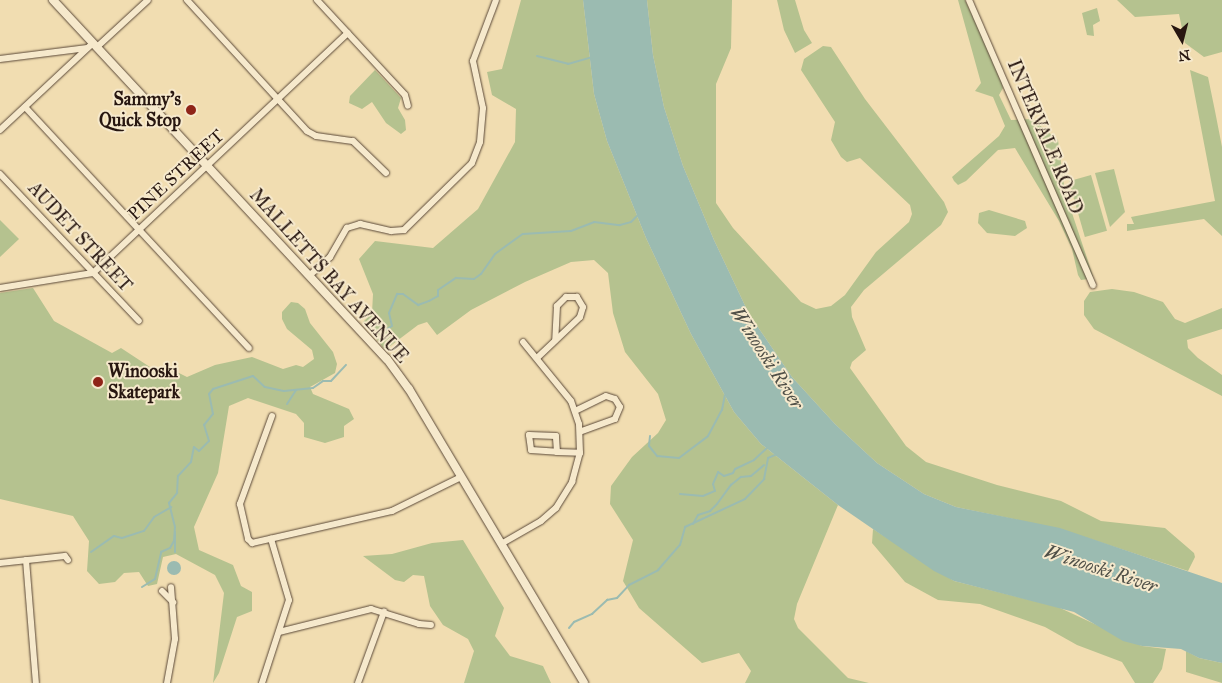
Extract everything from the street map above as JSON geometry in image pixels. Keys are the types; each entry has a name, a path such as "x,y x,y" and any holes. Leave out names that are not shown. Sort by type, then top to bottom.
{"street":[{"name":"MALLETTS BAY AVENUE","path":"53,0 92,46 208,165 398,373 501,544 580,682"},
{"path":"0,130 92,46 148,0"},
{"path":"187,0 307,131 316,136 353,141 386,173"},
{"path":"317,0 405,95 408,106"},
{"path":"310,275 330,257 347,228 360,224 392,231 404,230 472,163 480,142 483,108 473,61 496,0"},
{"name":"INTERVALE ROAD","path":"970,0 1093,285"},
{"name":"PINE STREET","path":"94,273 348,34"},
{"path":"0,60 92,46"},
{"path":"25,107 249,348"},
{"name":"AUDET STREET","path":"0,174 139,322"},
{"path":"0,288 94,273"},
{"path":"537,358 580,318 583,307 577,298 566,297 557,306 555,340"},
{"path":"501,544 540,521 559,504 574,477 580,453 580,432 575,410 563,388 523,342"},
{"path":"575,410 606,396 615,398 620,406 615,419 580,432"},
{"path":"272,416 240,507 250,542 271,539 392,511 460,477"},
{"path":"557,452 556,436 529,435 530,450 557,452 580,453"},
{"path":"262,683 289,596 271,539"},
{"path":"0,563 65,556 68,560"},
{"path":"26,560 36,683"},
{"path":"168,683 174,648 171,587"},
{"path":"162,591 172,602"},
{"path":"279,632 368,610 384,612 419,624 430,625"},
{"path":"358,683 384,612"}],"green space":[{"path":"521,0 583,0 594,94 607,141 646,238 691,334 734,412 761,444 838,505 797,604 794,619 798,628 848,678 869,683 745,683 751,671 739,653 702,663 639,608 623,581 633,540 610,504 611,486 632,457 658,433 666,420 658,394 625,352 613,313 608,273 594,260 571,262 525,282 471,310 437,335 427,322 418,325 385,350 363,322 372,313 373,294 359,259 375,241 433,248 478,209 515,142 516,109 492,95 487,72 502,69"},
{"path":"647,0 732,0 731,48 716,84 716,203 733,228 801,302 816,309 831,306 845,295 876,252 909,222 912,214 910,205 860,158 847,162 841,157 831,140 835,122 801,70 804,59 823,46 831,47 865,99 944,202 948,212 941,225 864,290 851,307 852,317 866,350 852,362 850,368 906,446 926,462 997,485 1061,501 1101,521 1165,528 1194,553 1195,557 1188,571 1060,529 956,507 924,494 877,463 835,424 792,377 749,314 714,240 683,166 664,107 653,55"},
{"path":"777,0 795,0 804,30 812,43 795,53 784,30"},
{"path":"958,0 965,0 1000,76 1003,88 999,95 1011,120 1032,119 1058,140 1065,192 1093,276 1088,279 1081,280 1078,275 1072,249 1059,221 1015,148 998,150 966,181 958,185 952,177 999,136 1005,126 993,97 975,91 981,83"},
{"path":"1117,0 1222,0 1222,52 1204,57 1185,43 1179,14 1135,17"},
{"path":"1097,8 1100,21 1093,25 1094,36 1087,35 1082,13"},
{"path":"375,70 401,98 398,108 405,120 406,130 401,134 386,123 372,102 362,109 349,103 350,96"},
{"path":"1190,70 1208,77 1222,147 1222,236 1204,219 1127,231 1127,224 1134,224 1131,217 1215,201"},
{"path":"1114,169 1125,212 1110,227 1095,173"},
{"path":"1091,175 1107,231 1085,237 1069,181"},
{"path":"989,210 1025,221 1027,228 1015,236 987,233 978,223 979,213"},
{"path":"0,220 19,239 0,257"},
{"path":"33,288 54,321 112,353 121,348 156,371 175,371 187,377 215,365 252,357 283,369 296,365 303,367 314,359 312,350 287,329 282,319 282,312 291,302 298,303 305,309 310,323 333,352 337,364 335,373 310,387 313,394 349,409 354,419 344,426 344,437 325,443 304,437 304,423 296,414 248,398 229,406 218,473 194,527 199,550 233,565 241,586 252,592 252,611 237,617 219,673 213,683 224,593 215,575 176,554 163,557 157,584 148,586 139,572 124,573 115,582 99,584 87,571 89,541 73,516 0,499 0,293"},
{"path":"1112,289 1134,292 1163,302 1175,319 1185,323 1222,308 1222,329 1187,340 1188,348 1198,358 1222,375 1222,396 1094,329 1084,315 1084,301 1090,292"},
{"path":"873,529 954,581 1058,607 1142,646 1166,649 1162,669 1153,683 1135,683 1122,662 1077,645 1045,627 980,604 938,600 905,582 872,543"},
{"path":"463,540 504,608 495,636 510,656 543,666 551,683 464,683 474,651 468,639 443,625 430,606 424,576 413,575 404,582 395,580 363,556 392,554 432,543"},
{"path":"1186,651 1199,658 1222,663 1222,683 1186,672"}],"water":[{"name":"Winooski River","path":"583,0 647,0 653,55 664,107 683,166 714,240 749,314 792,377 835,424 877,463 924,494 956,507 1060,528 1222,583 1222,663 1199,658 1181,649 1142,646 1123,641 1074,612 954,581 934,571 838,505 761,444 734,412 691,334 646,238 607,141 594,94"},
{"path":"171,561 177,561 181,568 177,575 171,575 167,571 167,565"}],"waterway":[{"path":"537,56 568,64 592,57"},
{"path":"384,331 392,326 389,313 397,294 403,294 418,305 429,301 438,296 438,290 456,278 474,279 481,274 495,254 523,234 571,231 594,222 620,225 631,222 638,215"},
{"path":"142,587 155,579 161,552 170,548 174,541 175,527 169,503 177,493 178,476 191,462 194,447 199,451 209,441 204,425 213,414 209,394 213,389 253,376 265,387 284,391 313,388 323,381 331,381 346,365"},
{"path":"287,404 296,390"},
{"path":"650,436 649,446 657,456 679,458 708,436 722,410 725,395"},
{"path":"680,494 703,496 715,491 713,484 718,472 724,476 733,473 735,469 754,460 767,448"},
{"path":"569,628 574,622 592,614 607,600 617,598 629,585 658,570 680,545 685,527 745,499 764,479 768,458 775,455"},
{"path":"693,524 698,515 710,511 717,504 731,485 741,477 751,476 764,465"},
{"path":"91,552 114,536 122,538 144,531 154,517 171,507"},
{"path":"175,532 175,552"}],"place":[{"name":"Sammy's Quick Stop","path":"191,110"},
{"name":"Winooski Skatepark","path":"98,382"}]}
